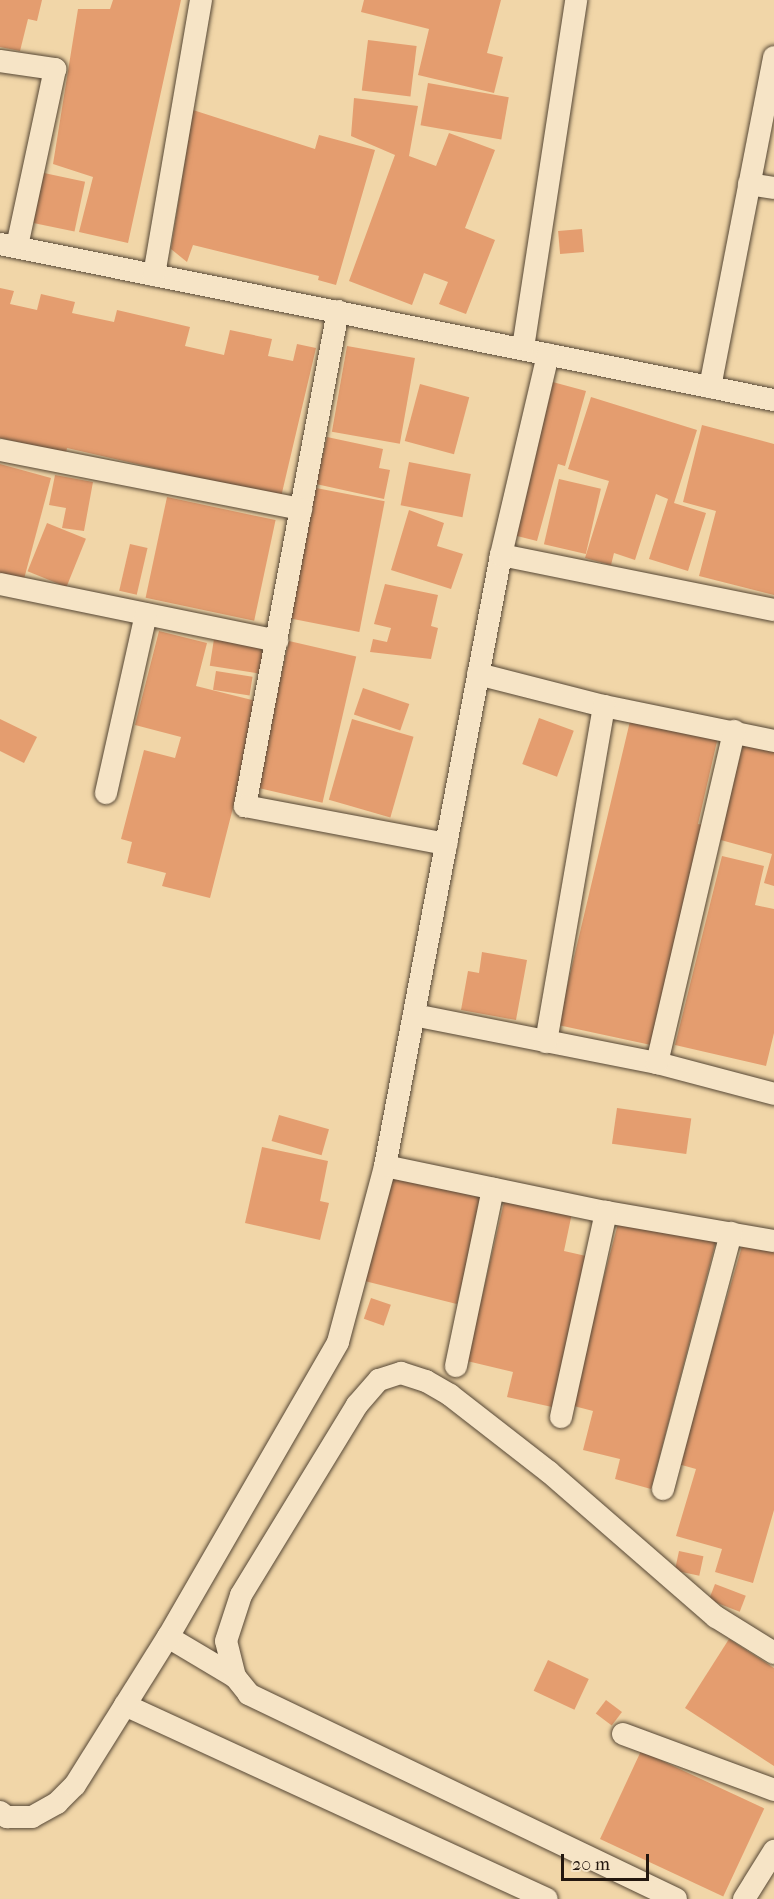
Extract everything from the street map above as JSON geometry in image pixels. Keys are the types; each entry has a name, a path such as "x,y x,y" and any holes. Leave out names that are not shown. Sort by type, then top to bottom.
{"street":[{"path":"154,276 201,0"},
{"path":"523,348 576,0"},
{"path":"710,387 774,57"},
{"path":"0,61 55,69 9,246 774,400"},
{"path":"749,183 774,188"},
{"path":"338,311 245,806 446,844"},
{"path":"0,1812 7,1817 32,1817 57,1803 75,1785 168,1637 338,1342 385,1166 501,555 548,354"},
{"path":"0,450 301,509"},
{"path":"501,555 774,610"},
{"path":"0,584 277,641"},
{"path":"106,793 146,614"},
{"path":"478,674 604,706 774,741"},
{"path":"546,1042 604,706"},
{"path":"657,1063 734,731"},
{"path":"414,1015 657,1063 774,1094"},
{"path":"385,1166 606,1212 774,1241"},
{"path":"456,1366 493,1189"},
{"path":"561,1417 606,1212"},
{"path":"663,1489 731,1233"},
{"path":"235,1677 226,1641 241,1595 357,1405 379,1380 401,1373 450,1395 549,1472 716,1617 774,1653"},
{"path":"168,1637 235,1677 249,1694 268,1706 676,1899"},
{"path":"125,1705 546,1899"},
{"path":"623,1734 774,1790"},
{"path":"744,1899 774,1851"}],"building":[{"path":"0,0 42,0 37,21 28,19 20,51 0,47"},
{"path":"113,0 181,0 128,243 79,232 93,177 53,164 78,9 110,9"},
{"path":"364,0 501,0 487,53 503,57 494,93 418,75 429,29 361,12"},
{"path":"368,40 417,46 410,97 362,91"},
{"path":"428,83 509,97 501,140 421,125"},
{"path":"354,98 418,106 409,156 436,166 449,133 495,150 465,228 495,240 466,314 439,304 448,282 424,273 412,305 349,281 395,155 351,136"},
{"path":"193,110 315,149 319,135 375,150 336,285 318,280 319,276 193,245 187,262 171,249"},
{"path":"44,173 85,182 74,232 33,223"},
{"path":"582,229 584,252 560,254 558,231"},
{"path":"0,288 14,291 10,304 37,310 41,294 75,302 72,313 114,322 117,310 190,327 185,346 224,355 230,330 272,339 268,356 293,361 297,344 316,348 281,497 67,448 66,453 0,438"},
{"path":"347,346 415,358 400,444 332,432"},
{"path":"549,381 586,391 565,466 558,464 537,541 509,534"},
{"path":"420,384 469,397 454,454 405,441"},
{"path":"591,397 697,430 674,503 706,513 688,571 649,559 668,499 656,494 635,560 614,553 611,565 585,558 609,481 568,469"},
{"path":"702,425 774,444 774,595 699,576 716,511 683,502"},
{"path":"327,437 383,449 379,468 390,470 384,499 316,484"},
{"path":"409,462 471,474 462,517 401,505"},
{"path":"0,464 51,478 24,579 0,573"},
{"path":"55,475 93,482 84,531 62,528 66,508 49,505"},
{"path":"559,479 601,489 586,554 544,544"},
{"path":"316,488 385,501 359,632 291,619"},
{"path":"167,497 276,520 254,621 146,598"},
{"path":"409,510 444,523 437,546 463,554 451,589 391,570"},
{"path":"47,523 86,539 66,587 28,571"},
{"path":"130,544 148,548 137,595 119,591"},
{"path":"385,584 438,595 431,626 438,628 431,659 370,652 373,639 387,642 391,628 374,624"},
{"path":"159,631 207,643 196,686 260,702 210,898 162,886 166,873 127,863 132,842 121,839 144,750 175,758 181,737 135,725"},
{"path":"214,639 264,647 260,674 210,666"},
{"path":"289,641 356,657 322,803 255,787"},
{"path":"216,671 253,677 250,696 213,690"},
{"path":"363,688 409,704 400,730 354,714"},
{"path":"631,717 718,737 698,824 703,825 651,1045 558,1025"},
{"path":"539,718 574,731 557,777 522,764"},
{"path":"0,719 37,737 24,763 0,751"},
{"path":"352,719 414,737 390,817 329,800"},
{"path":"744,742 774,750 774,886 764,883 772,854 717,839"},
{"path":"722,856 764,866 755,905 774,909 774,1033 766,1066 675,1045"},
{"path":"482,952 527,960 516,1020 461,1010 468,971 479,973"},
{"path":"617,1108 691,1118 686,1154 612,1144"},
{"path":"279,1115 329,1129 322,1155 272,1141"},
{"path":"262,1147 328,1161 320,1201 329,1203 320,1240 245,1223"},
{"path":"390,1175 483,1198 457,1304 364,1281"},
{"path":"505,1198 572,1213 564,1251 586,1256 552,1407 507,1397 513,1372 467,1361"},
{"path":"619,1220 716,1241 651,1489 615,1479 620,1459 583,1450 593,1411 570,1405"},
{"path":"743,1243 774,1251 774,1510 753,1583 715,1572 722,1549 676,1536 696,1469 678,1464"},
{"path":"371,1298 391,1305 384,1326 364,1319"},
{"path":"679,1551 703,1556 699,1576 675,1571"},
{"path":"715,1584 746,1596 740,1612 709,1600"},
{"path":"729,1639 774,1668 774,1766 685,1708"},
{"path":"548,1660 589,1679 574,1710 534,1691"},
{"path":"606,1700 622,1712 612,1726 596,1714"},
{"path":"641,1751 764,1808 723,1896 600,1839"}]}
